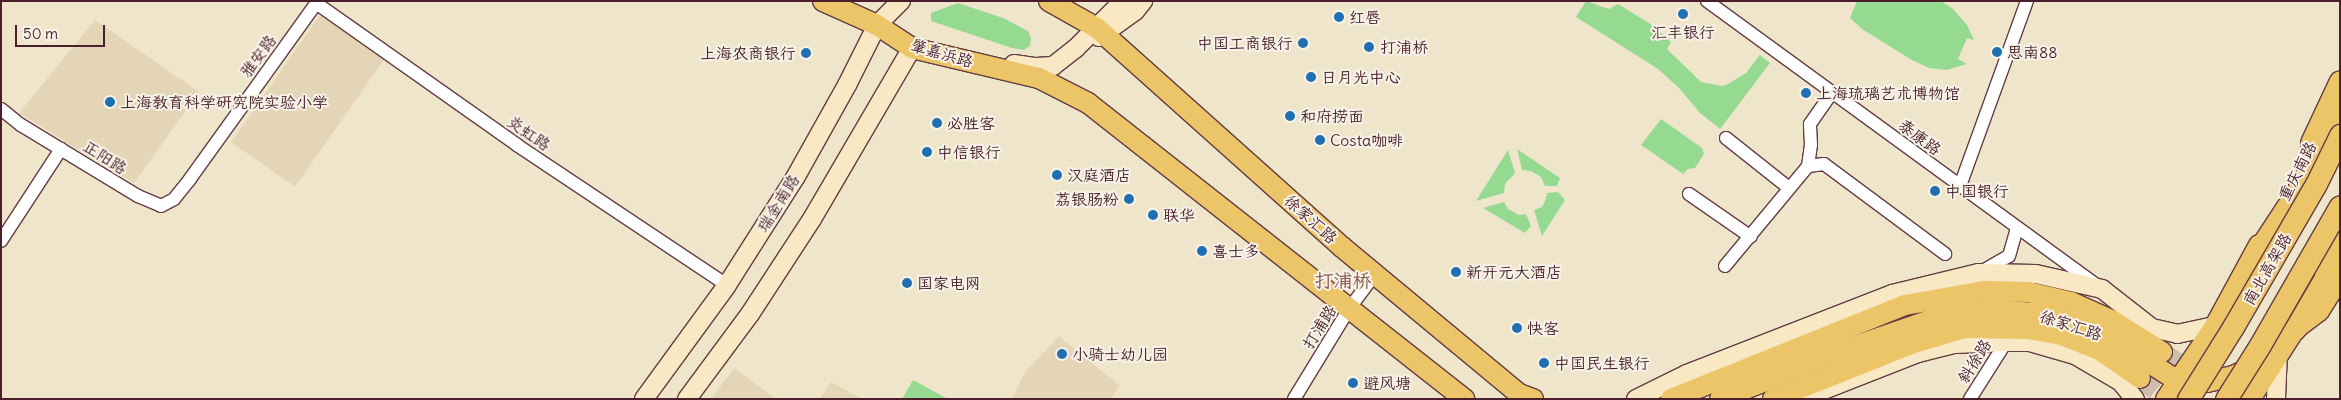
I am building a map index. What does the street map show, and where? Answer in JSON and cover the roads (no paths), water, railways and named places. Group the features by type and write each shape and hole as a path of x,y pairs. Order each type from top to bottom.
{"highway":[{"path":"2252,260 2303,182 2340,107"},
{"name":"南北高架路","path":"2183,390 2233,327 2316,184 2340,135"},
{"name":"南北高架路","path":"2226,399 2340,206"},
{"path":"2295,329 2340,252"}],"main road":[{"name":"肇嘉浜路","path":"823,1 877,25 912,48 1039,78 1088,103 1349,309"},
{"name":"瑞金南路","path":"644,399 727,285 795,178 847,85 877,25 901,1"},
{"path":"1049,1 1101,31"},
{"path":"1101,31 1123,1"},
{"path":"687,399 750,314 812,219 912,48 1036,67 1053,66 1101,31 1134,11 1143,1"},
{"name":"徐家汇路","path":"1101,31 1375,274 1519,394 1533,399"},
{"name":"重庆南路","path":"2166,399 2183,390 2215,326 2252,260 2340,81"},
{"name":"重庆南路","path":"2252,260 2277,235 2312,184 2340,123"},
{"path":"2295,329 2293,313 2340,234"},
{"path":"1636,399 1687,374 1892,294 1979,273 2036,274 2102,289 2152,328 2176,334 2215,326"},
{"path":"2250,399 2278,352 2295,329 2319,311 2340,278"},
{"name":"徐家汇路","path":"1671,399 1905,305 1984,291 2028,292 2070,302 2114,321 2162,352"},
{"path":"1349,309 1464,399"},
{"name":"徐家汇路","path":"1720,399 1844,350 1948,314 1997,310 2044,314 2105,334 2183,390"},
{"name":"徐家汇路","path":"1774,399 1910,344 1964,328 2028,329 2061,335 2098,349 2140,378"},
{"name":"徐家汇路","path":"1800,399 1918,353 1955,344 2006,342 2030,342 2076,355 2121,382 2136,399"},
{"path":"2183,390 2233,376 2261,363 2278,352"},
{"path":"2259,399 2278,352"},
{"path":"2276,399 2278,352"}],"street":[{"name":"泰康路","path":"1707,1 2102,289"},
{"path":"1960,186 2027,1"},
{"name":"雅安路","path":"190,179 317,2"},
{"name":"炎虹路","path":"317,2 517,145 727,285"},
{"path":"1725,266 1808,166 1811,146 1810,124 1832,93"},
{"name":"正阳路","path":"1,109 21,125 60,149 138,196 161,206 174,199 190,179"},
{"path":"1726,138 1789,188"},
{"path":"1,241 60,149"},
{"path":"1808,166 1824,164 1945,254"},
{"path":"1689,194 1751,237"},
{"path":"1979,273 2010,256 2017,228"},
{"name":"打浦路","path":"1294,399 1349,309 1375,274"},
{"name":"斜徐路","path":"1970,399 2006,342"}],"tunnel":[{"path":"2162,352 2200,379"},
{"path":"2140,378 2167,399"}],"place":[{"name":"汇丰银行","path":"1683,14"},
{"name":"红唇","path":"1339,17"},
{"name":"中国工商银行","path":"1303,43"},
{"name":"打浦桥","path":"1369,47"},
{"name":"思南88","path":"1997,52"},
{"name":"上海农商银行","path":"806,53"},
{"name":"日月光中心","path":"1311,77"},
{"name":"上海琉璃艺术博物馆","path":"1806,93"},
{"name":"上海教育科学研究院实验小学","path":"110,102"},
{"name":"和府捞面","path":"1290,116"},
{"name":"必胜客","path":"937,123"},
{"name":"Costa咖啡","path":"1320,140"},
{"name":"中信银行","path":"927,152"},
{"name":"汉庭酒店","path":"1057,175"},
{"name":"中国银行","path":"1935,191"},
{"name":"荔银肠粉","path":"1129,199"},
{"name":"联华","path":"1153,215"},
{"name":"喜士多","path":"1202,251"},
{"name":"新开元大酒店","path":"1456,272"},
{"name":"国家电网","path":"907,283"},
{"name":"快客","path":"1517,328"},
{"name":"小骑士幼儿园","path":"1062,354"},
{"name":"中国民生银行","path":"1544,363"},
{"name":"避风塘","path":"1353,383"}],"district":[{"name":"打浦桥","path":"1343,281"}]}
